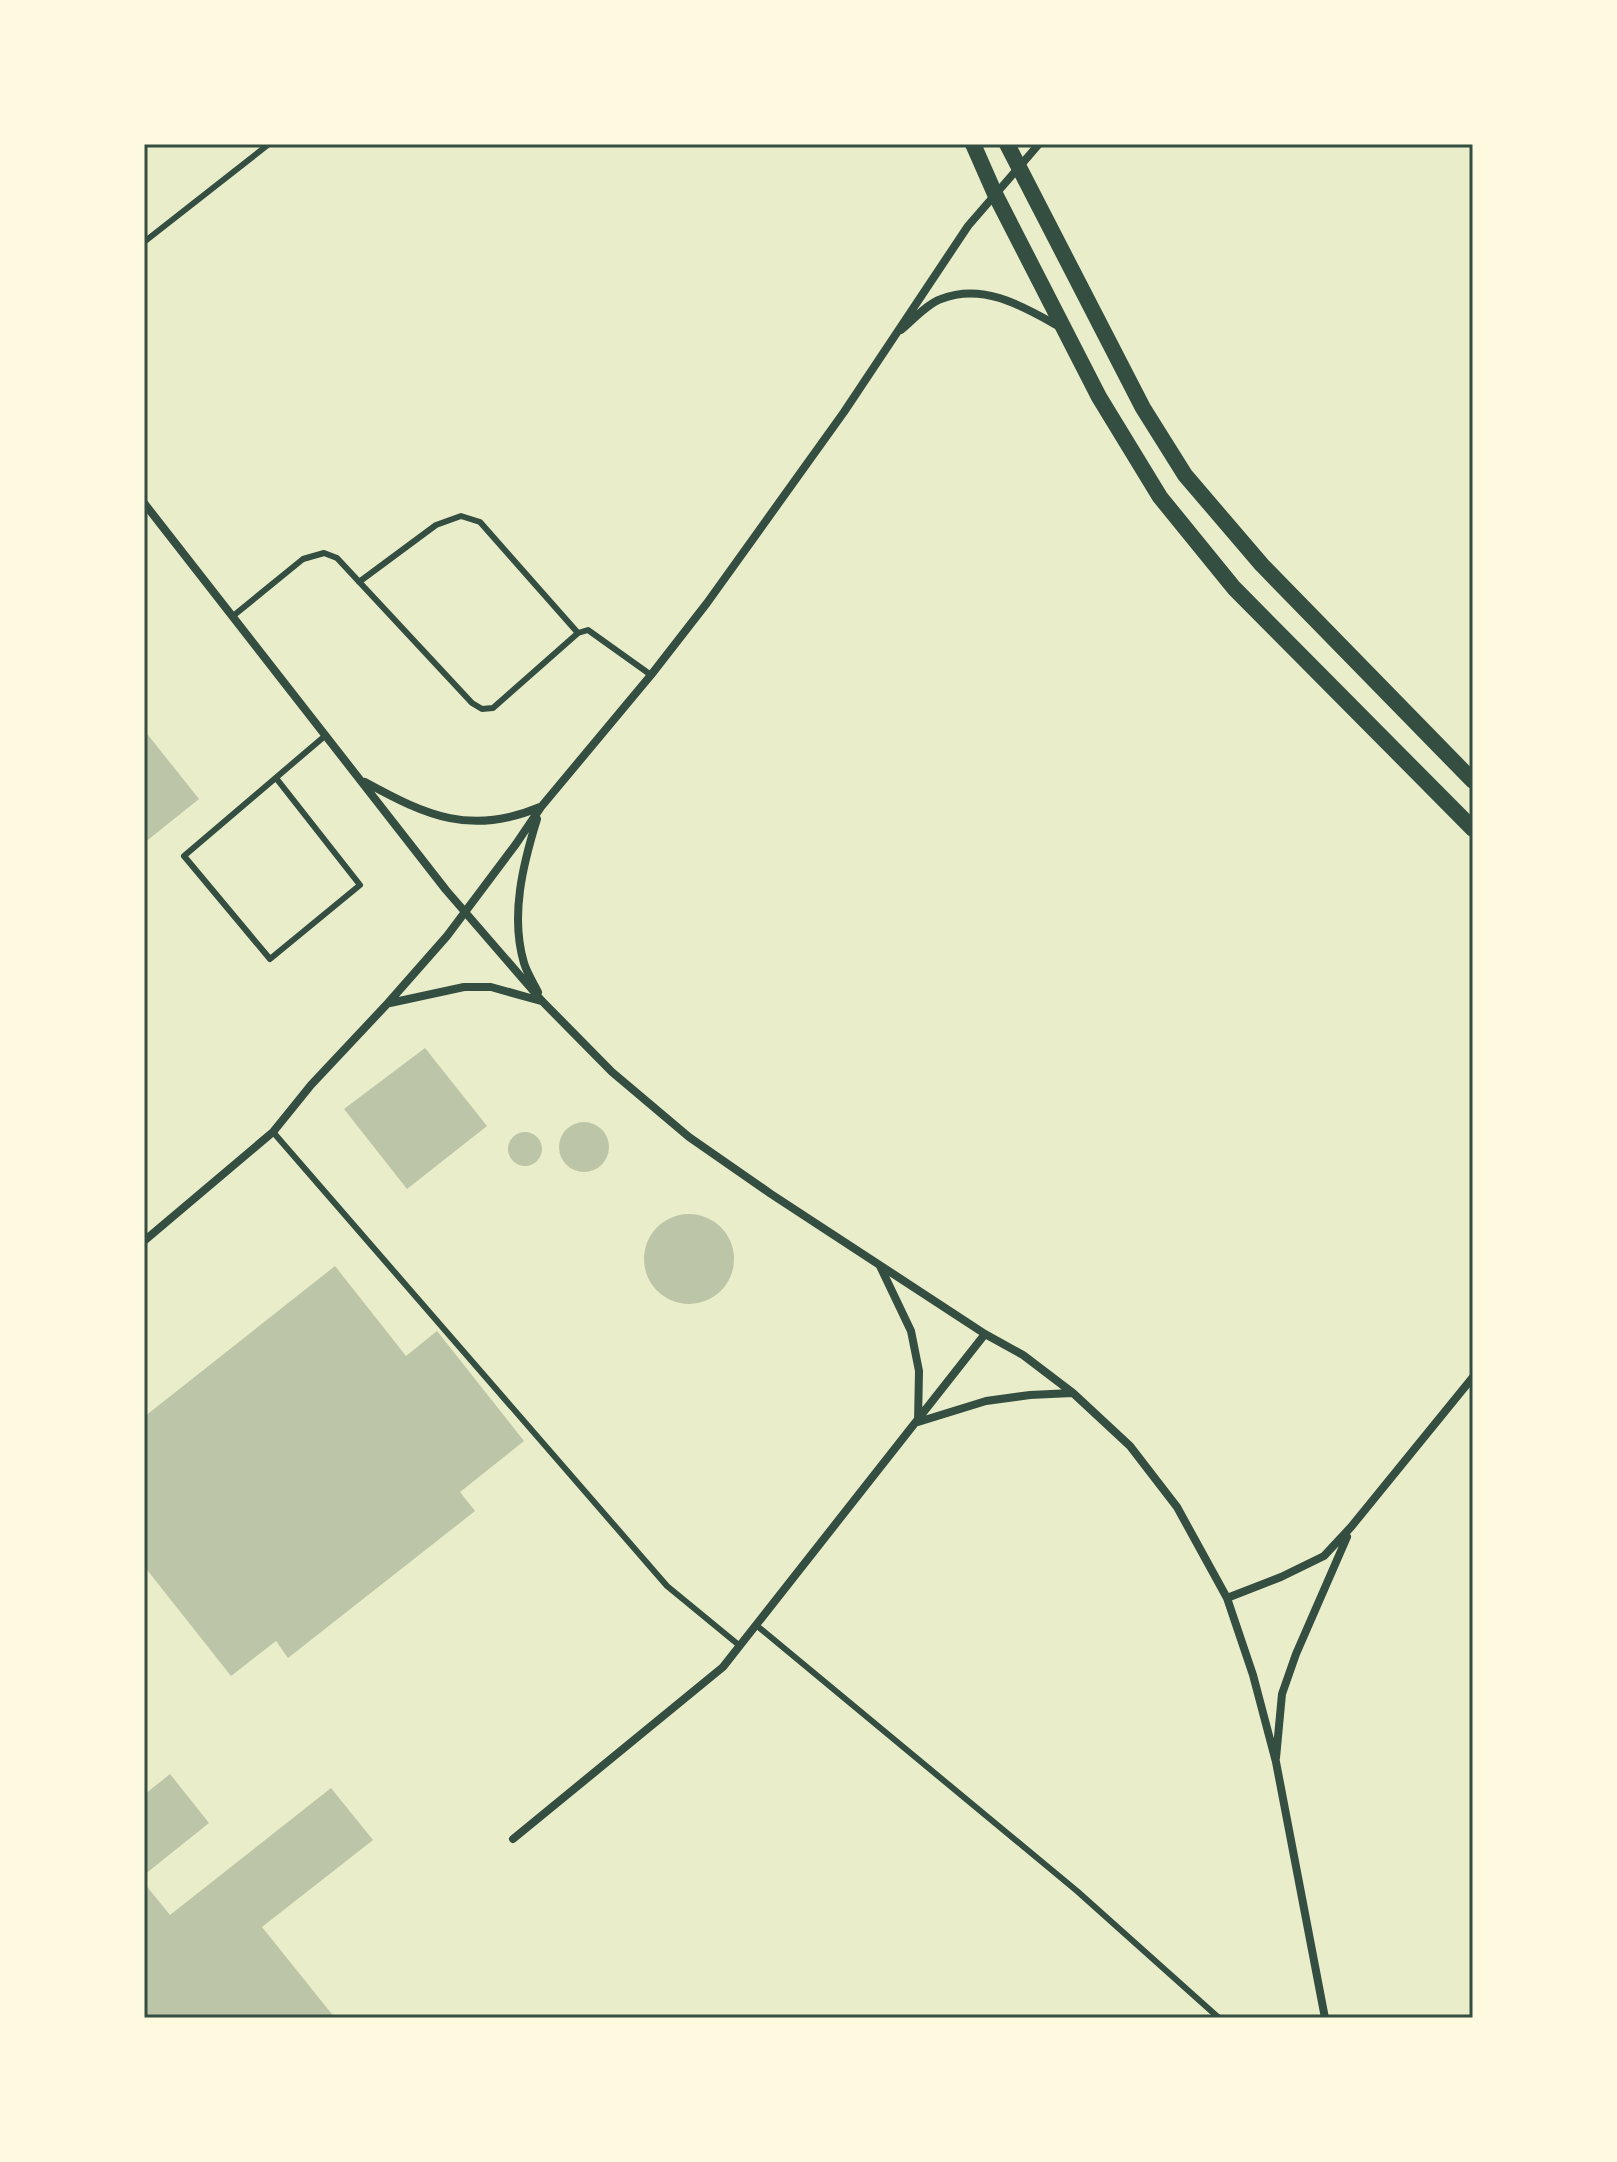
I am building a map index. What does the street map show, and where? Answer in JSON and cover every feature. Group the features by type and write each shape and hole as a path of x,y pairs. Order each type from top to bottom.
{"main road":[{"path":"973,144 995,194 1117,430 1160,497 1191,538 1252,607 1473,829"},
{"path":"1007,144 1137,396 1185,475 1262,565 1473,781"}],"street":[{"path":"144,1241 273,1132 311,1085 388,1003 465,913 541,807 651,675 791,488 968,226 1039,144"},
{"path":"894,336 939,299 962,294 985,294 1014,301 1063,328"},
{"path":"144,503 465,913 542,1001 612,1072 689,1137 880,1266 1023,1355 1073,1393 1130,1446 1177,1507 1227,1598 1253,1675 1276,1762 1325,2018"},
{"path":"361,780 407,805 446,819 492,822 515,818 541,807"},
{"path":"541,807 523,863 518,933 524,964 542,1001"},
{"path":"388,1003 464,987 491,987 542,1001"},
{"path":"880,1266 911,1331 919,1371 918,1422"},
{"path":"513,1839 723,1667 985,1334"},
{"path":"1227,1598 1324,1556 1473,1377"},
{"path":"918,1422 986,1401 1073,1393"},
{"path":"1276,1762 1282,1694 1306,1628 1351,1527"}],"lane":[{"path":"144,242 269,144"},
{"path":"359,582 436,525 461,516 480,522 578,633"},
{"path":"233,616 303,559 324,553 337,558 472,703 482,709 493,708 578,633 588,630 651,675"},
{"path":"276,778 360,885 270,959 184,856 326,735"},
{"path":"273,1132 667,1586 740,1646"},
{"path":"756,1625 1077,1891 1214,2016"}],"building":[{"path":"144,730 199,799 144,843"},
{"path":"425,1048 487,1126 407,1189 344,1109"},
{"path":"584,1122 602,1129 609,1147 602,1165 584,1172 566,1165 559,1147 566,1129"},
{"path":"525,1132 537,1137 542,1149 537,1161 525,1166 513,1161 508,1149 513,1137"},
{"path":"680,1214 698,1214 714,1221 727,1234 734,1250 734,1268 727,1284 714,1297 698,1304 680,1304 664,1297 651,1284 644,1268 644,1250 651,1234 664,1221"},
{"path":"335,1266 406,1356 437,1331 524,1441 460,1492 475,1511 288,1658 276,1641 231,1676 144,1566 144,1417"},
{"path":"170,1774 209,1823 144,1875 144,1795"},
{"path":"331,1788 373,1840 262,1927 335,2018 144,2018 144,1883 170,1915"}]}
